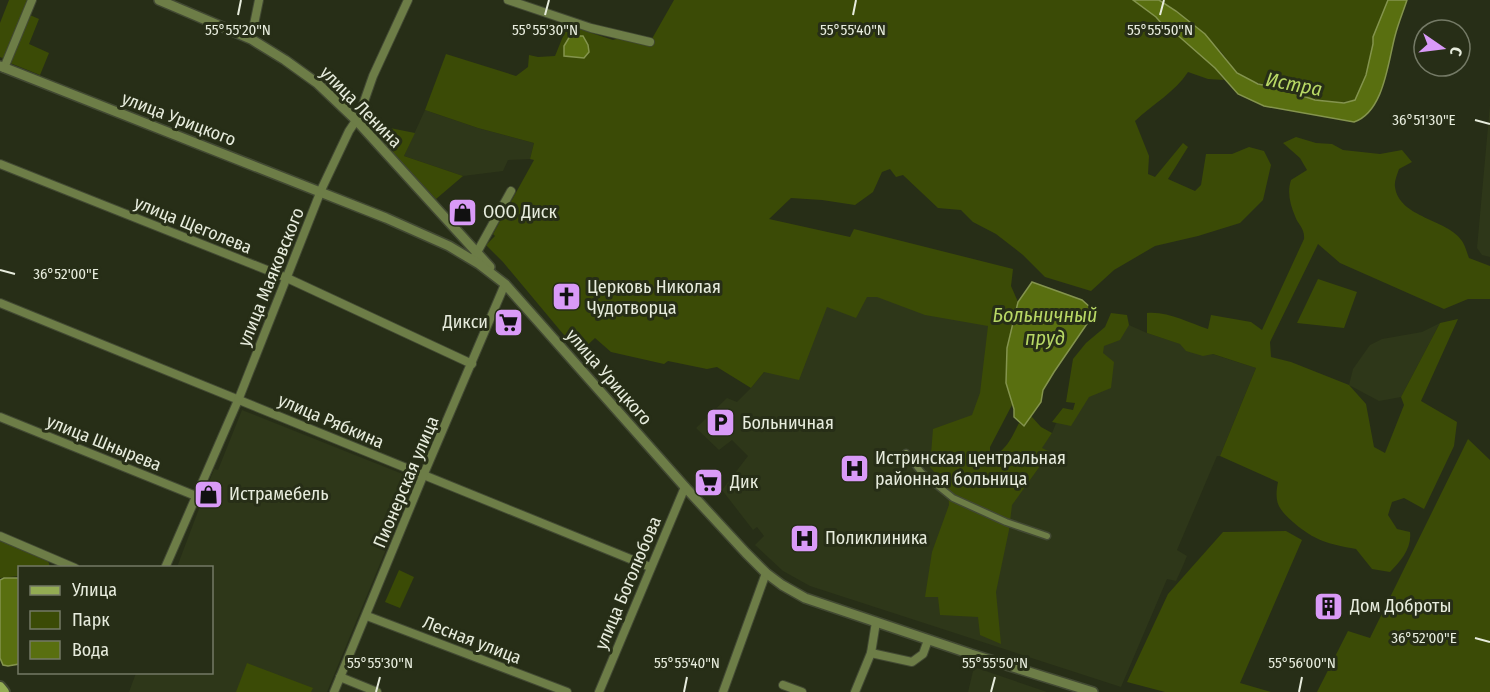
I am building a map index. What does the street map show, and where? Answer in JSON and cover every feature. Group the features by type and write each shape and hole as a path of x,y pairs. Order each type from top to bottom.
{"main road":[{"path":"0,687 4,692"}],"street":[{"path":"2,67 32,0"},
{"name":"улица Ленина","path":"159,0 251,39 317,83 356,120 462,238 475,256 505,284"},
{"path":"251,39 260,0"},
{"name":"улица Маяковского","path":"165,566 239,398 321,192 356,120 408,0"},
{"path":"508,0 522,2 591,28 650,42"},
{"name":"улица Урицкого","path":"2,67 321,192 475,256"},
{"name":"улица Щеголева","path":"0,164 286,278 472,364"},
{"path":"475,256 511,190"},
{"path":"449,246 457,249 465,247 462,238"},
{"name":"улица Урицкого","path":"505,284 685,487 766,573 805,598 1093,692"},
{"name":"Пионерская улица","path":"334,692 505,284"},
{"name":"улица Рябкина","path":"0,303 239,398 423,476 650,567"},
{"name":"улица Шнырева","path":"0,417 196,496"},
{"path":"906,453 922,473 953,498 1006,522 1047,536"},
{"name":"улица Боголюбова","path":"599,692 685,487"},
{"path":"0,536 73,566"},
{"path":"723,692 766,573"},
{"name":"Лесная улица","path":"367,616 567,692"},
{"path":"855,692 871,653 876,622"},
{"path":"871,653 912,662 923,654 928,640"},
{"path":"340,677 377,692"},
{"path":"783,685 802,692"}],"shaded area":[{"path":"1490,105 1490,257 1482,255 1477,248"},
{"path":"425,110 478,128 534,143 530,159 508,160 503,171 463,176 404,156"},
{"name":"Истринская центральная районная больница","path":"850,237 1008,281 977,436 1000,506 1052,433 1061,411 1075,415 1102,342 1120,324 1129,325 1147,333 1256,368 1220,456 1217,456 1177,550 1187,556 1182,568 1176,581 1167,579 1121,687 810,586 783,571 755,545 764,536 757,527 753,530 722,490 748,456 732,440 719,450 696,428 727,398 737,402 764,372"},
{"path":"1440,323 1401,397 1379,401 1349,385 1353,369 1370,345 1382,339 1422,332"},
{"path":"242,410 415,479 327,692 129,692 136,674 213,674 213,566 177,566 214,469 218,470"},
{"path":"974,667 1047,692 968,692"}],"green space":[{"path":"9,0 28,0 5,59 0,57 0,23"},
{"path":"674,0 1133,0 1184,40 1215,68 1224,80 1208,79 1188,72 1170,92 1135,121 1149,156 1148,174 1155,177 1183,143 1188,147 1168,179 1195,191 1201,185 1206,154 1232,154 1249,147 1264,151 1271,165 1263,200 1240,223 1155,246 1114,270 1091,291 1045,277 1023,255 996,234 973,222 961,210 938,208 903,175 896,177 890,169 882,172 873,192 855,205 791,198 769,219 850,237 854,229 1013,269 1011,286 1018,302 1007,348 1006,383 1013,403 990,447 990,457 1004,448 1019,423 1024,426 1031,416 1041,427 1052,433 1042,448 1050,452 1012,505 996,592 1001,644 980,635 978,617 940,615 938,597 925,597 932,552 949,505 948,488 930,467 933,429 972,415 980,393 988,326 925,315 877,297 867,297 856,318 827,307 799,380 764,372 751,388 717,367 707,369 668,361 664,364 611,352 595,338 579,353 486,245 495,236 493,234 534,160 530,159 534,143 478,128 425,110 446,54 516,76 528,67 529,55 555,56 566,29 570,26 613,40 619,38 649,44"},
{"path":"1159,0 1388,0 1373,37 1366,75 1355,100 1336,102 1307,97 1245,78 1185,17"},
{"path":"30,15 39,19 29,44 49,53 40,75 10,63"},
{"path":"365,123 415,133 404,156 463,176 436,199"},
{"path":"1296,137 1316,143 1332,144 1343,150 1380,154 1402,150 1412,162 1399,169 1395,185 1398,197 1414,212 1455,234 1463,243 1469,258 1490,266 1490,299 1468,299 1444,309 1340,263 1318,244 1270,342 1271,357 1291,362 1349,385 1366,404 1374,447 1385,453 1404,405 1401,397 1440,323 1458,319 1421,401 1457,422 1454,446 1424,509 1404,498 1392,502 1388,515 1397,529 1410,532 1410,538 1405,554 1390,572 1372,569 1356,549 1330,543 1308,534 1278,505 1278,482 1220,456 1256,368 1213,354 1203,356 1186,351 1180,344 1147,333 1147,313 1171,316 1208,329 1211,315 1251,322 1262,330 1304,239 1292,207 1289,189 1291,180 1307,170 1300,158 1283,143"},
{"path":"1318,279 1357,292 1344,328 1297,323"},
{"path":"1111,313 1127,315 1129,325 1120,340 1104,346 1103,353 1114,362 1111,388 1089,397 1071,426 1052,422 1063,408 1073,410 1075,403 1066,402 1073,359 1086,343 1105,327"},
{"path":"1468,439 1490,460 1490,692 1317,692 1348,631 1370,638"},
{"path":"1286,531 1302,540 1240,683 1271,692 1165,692 1127,682 1168,594 1223,532"},
{"path":"0,537 47,557 50,566 18,566 18,576 0,578"},
{"path":"399,570 414,577 400,608 385,602"},
{"path":"247,663 313,688 311,692 236,692"}],"water":[{"path":"1133,0 1159,0 1176,11 1205,34 1237,73 1258,84 1315,100 1344,103 1355,100 1366,75 1373,37 1388,0 1407,0 1378,97 1372,108 1354,122 1264,106 1238,94 1215,68"},
{"path":"570,36 583,36 589,52 584,58 564,56 564,46"},
{"name":"Больничный пруд","path":"1032,282 1082,300 1091,308 1091,318 1054,372 1043,390 1041,402 1024,426 1014,417 1014,409 1006,383 1007,348 1018,302"},
{"path":"18,578 18,664 8,666 3,665 0,658 0,580"}],"place":[{"name":"ООО Диск","path":"462,212"},
{"name":"Церковь Николая Чудотворца","path":"566,297"},
{"name":"Дикси","path":"509,322"},
{"name":"Больничная","path":"721,423"},
{"name":"Истринская центральная районная больница","path":"854,468"},
{"name":"Дик","path":"709,482"},
{"name":"Истрамебель","path":"208,494"},
{"name":"Поликлиника","path":"804,538"},
{"name":"Дом Доброты","path":"1329,606"}],"water label":[{"name":"Истра","path":"1294,84"}]}
